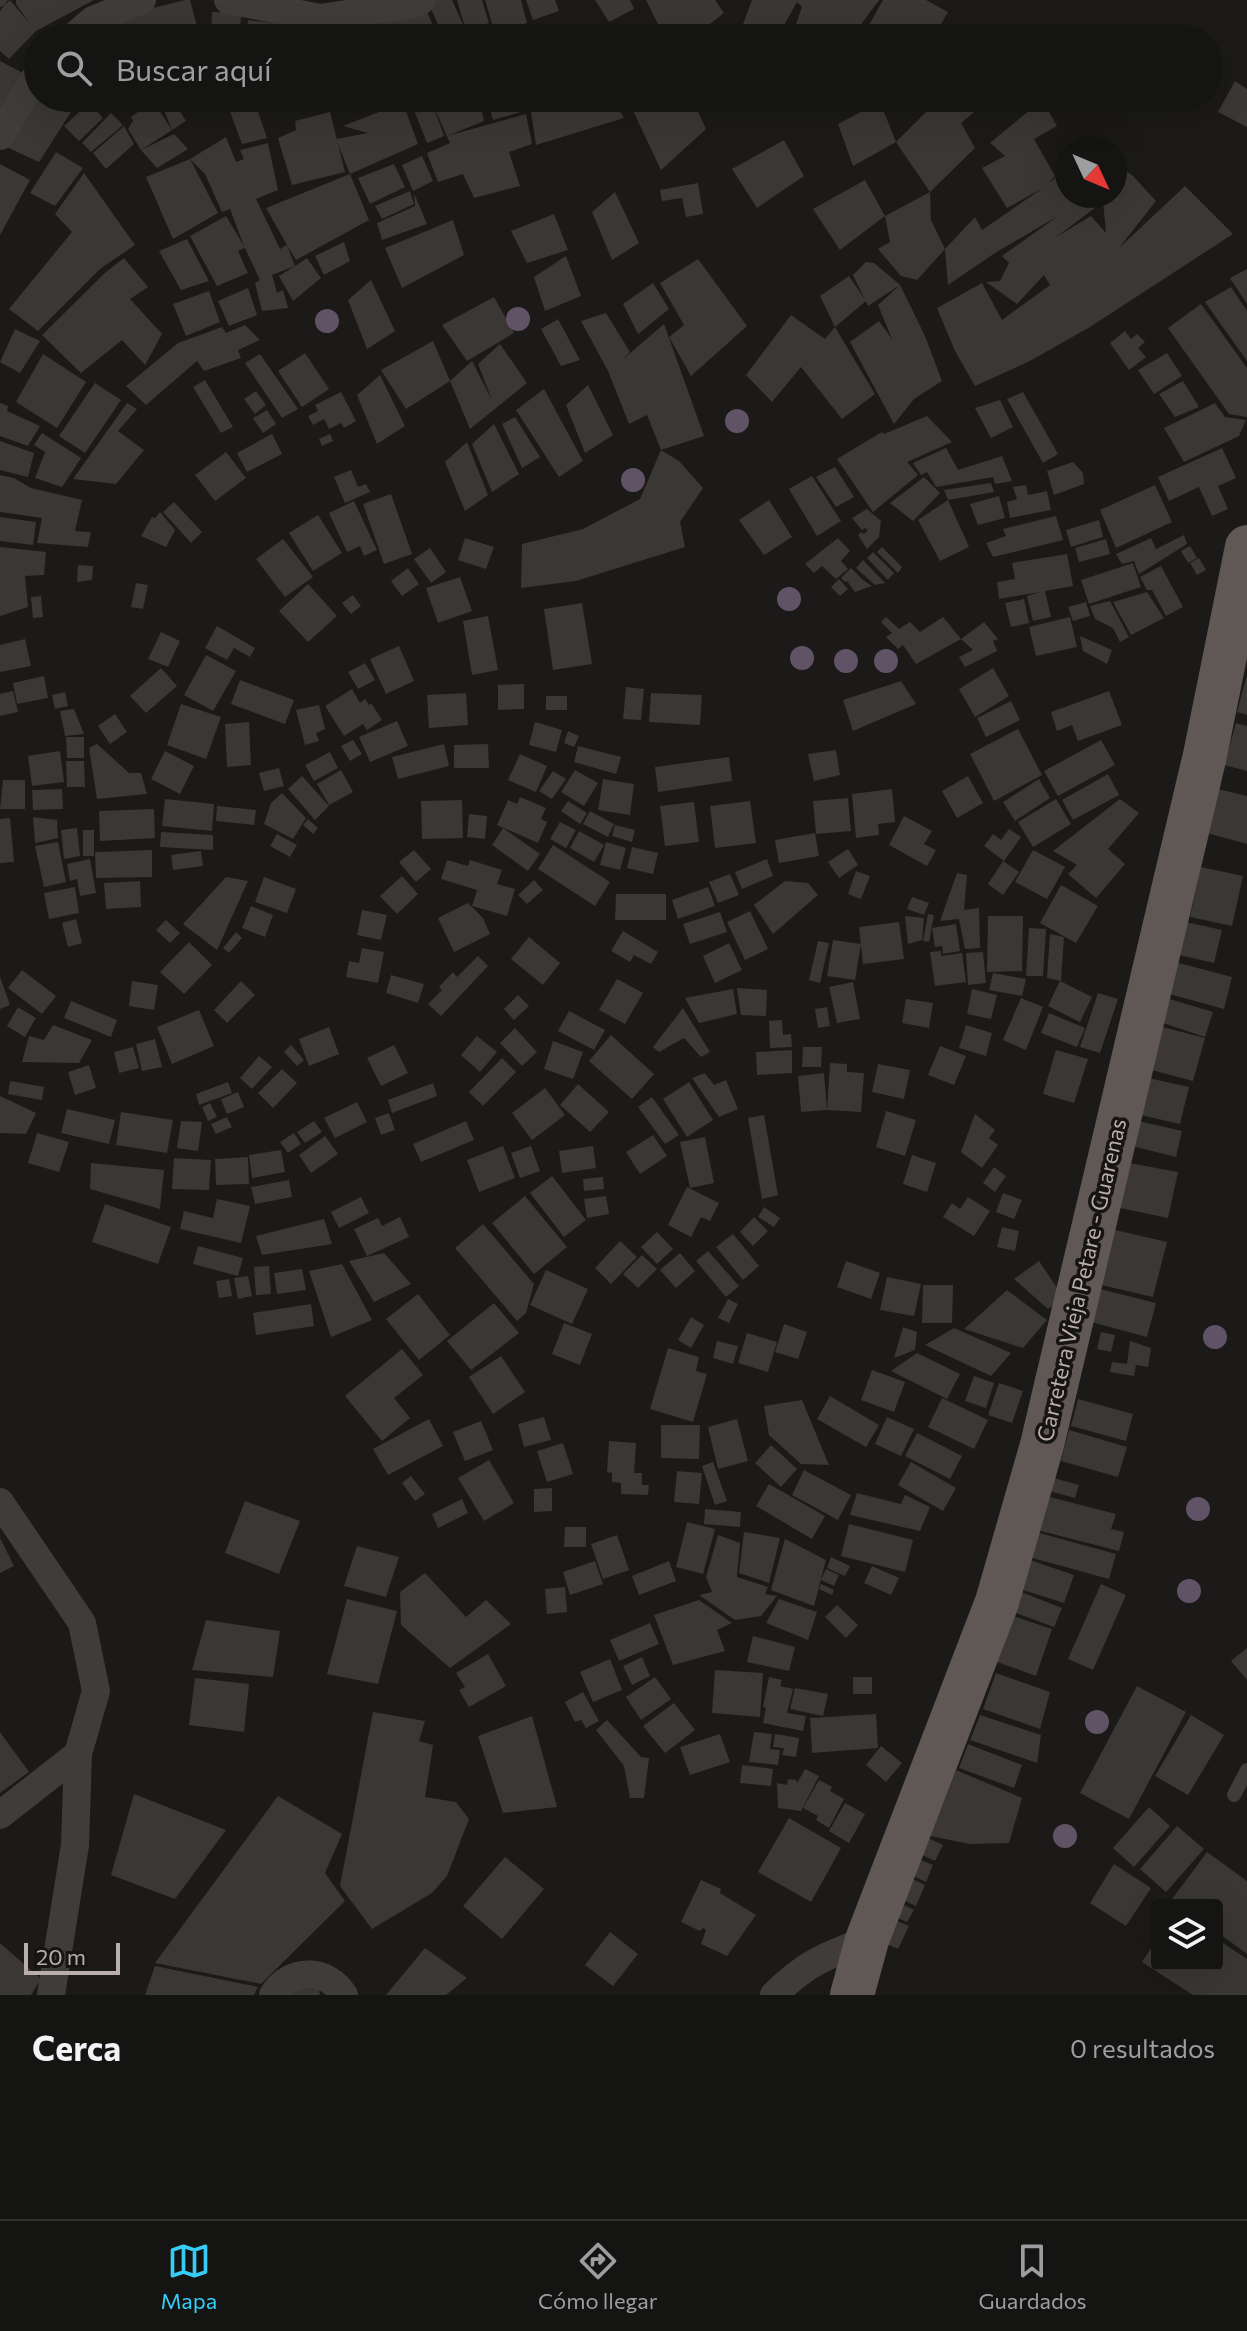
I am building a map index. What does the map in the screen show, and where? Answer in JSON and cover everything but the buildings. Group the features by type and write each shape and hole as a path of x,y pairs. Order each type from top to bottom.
{"main road":[{"name":"Carretera Vieja Petare - Guarenas","path":"852,1995 867,1940 997,1602 1042,1445 1192,812 1247,547"}],"street":[{"path":"88,24 142,0"},
{"path":"228,0 320,18 410,5 422,0"},
{"path":"0,136 24,96"},
{"path":"0,1502 82,1623 96,1691 78,1754 75,1845 51,1995"},
{"path":"0,1815 78,1754"},
{"path":"774,1995 797,1972 826,1955 867,1940"},
{"path":"273,1995 282,1982 301,1974 323,1977 342,1990 344,1995"}],"lane":[{"path":"1234,1795 1247,1770"}]}
